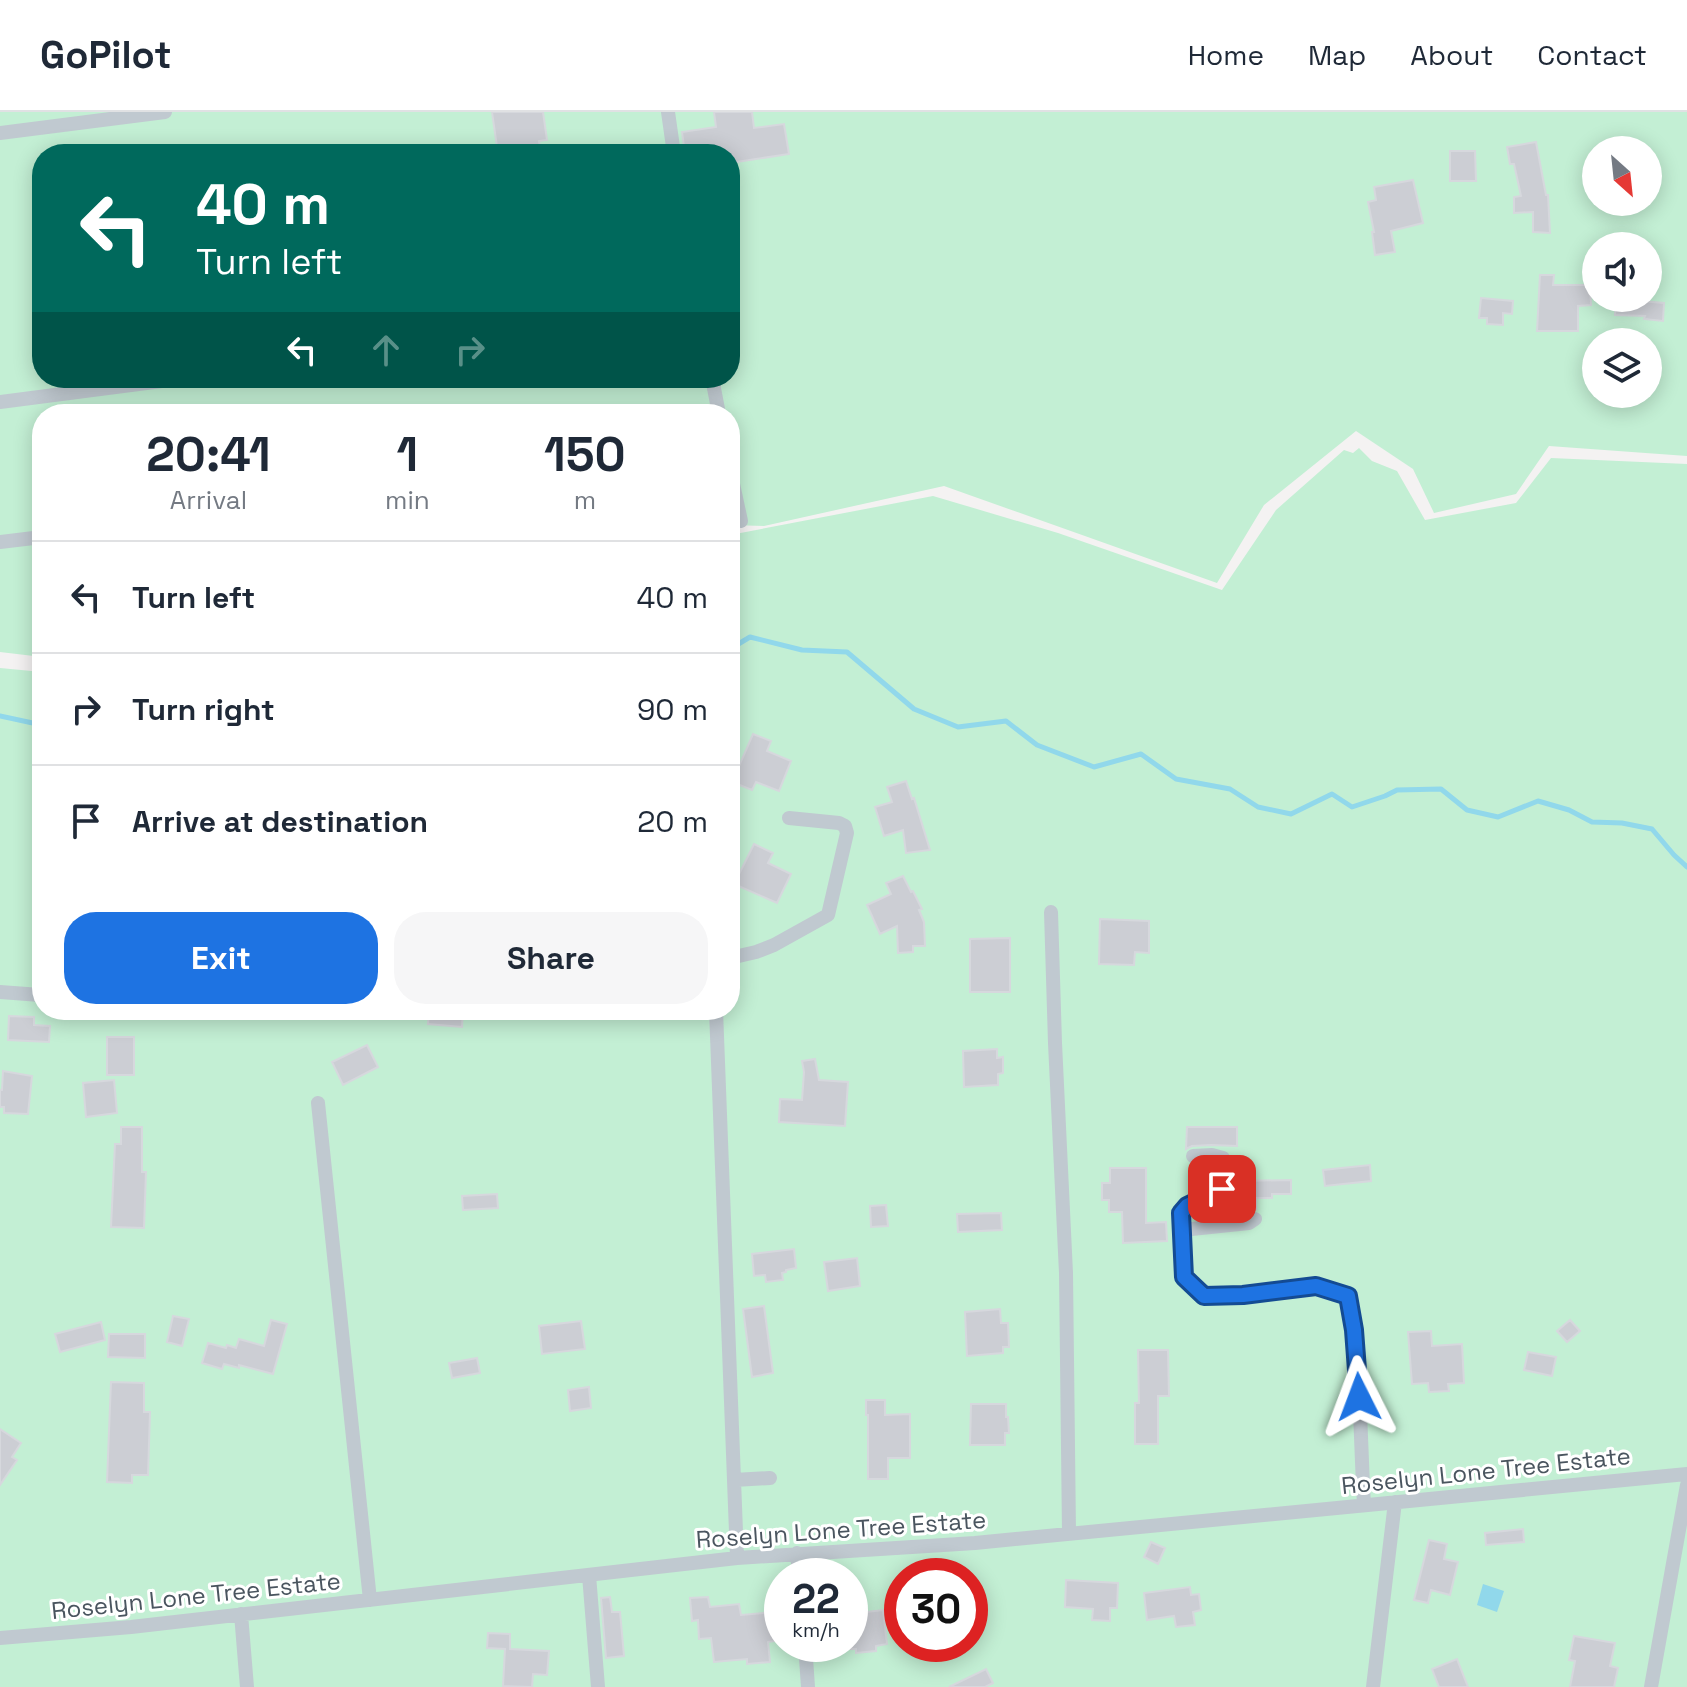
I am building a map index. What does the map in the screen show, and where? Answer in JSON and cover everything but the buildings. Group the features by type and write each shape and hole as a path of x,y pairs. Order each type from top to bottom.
{"street":[{"path":"0,133 165,112"},
{"path":"668,112 673,144"},
{"path":"0,402 108,388"},
{"path":"740,516 741,521"},
{"path":"0,542 32,538"},
{"path":"740,956 774,945 828,915 847,833 845,826 789,818"},
{"path":"1051,912 1066,1273 1069,1533"},
{"path":"0,992 32,994"},
{"path":"716,1020 737,1558"},
{"path":"318,1103 370,1600"},
{"path":"1193,1156 1223,1158 1231,1176 1222,1189 1181,1213 1184,1277 1204,1296 1243,1295 1316,1286 1348,1296 1358,1371 1364,1505"},
{"path":"1182,1230 1249,1223 1255,1219"},
{"name":"Roselyn Lone Tree Estate","path":"0,1638 131,1627 737,1558 975,1543 1687,1474"},
{"path":"734,1480 770,1478"},
{"path":"1651,1687 1687,1485"},
{"path":"1373,1687 1395,1502"},
{"path":"797,1553 797,1558"},
{"path":"589,1575 598,1687"},
{"path":"241,1614 247,1687"},
{"path":"806,1662 808,1687"}],"green space":[{"path":"0,112 1687,112 1687,456 1549,446 1516,494 1434,513 1413,469 1356,431 1264,505 1217,583 944,486 764,526 740,525 740,404 32,404 32,656 0,652"},
{"path":"1359,448 1372,461 1397,471 1425,520 1516,503 1551,458 1687,464 1687,1687 0,1687 0,668 32,671 32,1020 740,1020 740,533 933,496 1058,533 1222,590 1276,510 1344,450 1353,453"}],"water":[{"path":"1483,1584 1504,1591 1497,1612 1477,1605"}],"waterway":[{"path":"740,643 750,637 802,650 847,652 914,709 958,727 1006,721 1037,745 1094,767 1141,754 1176,779 1230,789 1258,807 1291,814 1332,794 1352,807 1397,790 1441,789 1467,810 1498,817 1538,801 1569,810 1592,822 1622,823 1652,829 1687,867"},
{"path":"0,716 32,723"}],"route":[{"path":"1222,1189 1187,1206 1181,1213 1184,1277 1204,1296 1243,1295 1316,1286 1348,1296 1359,1397"}]}
